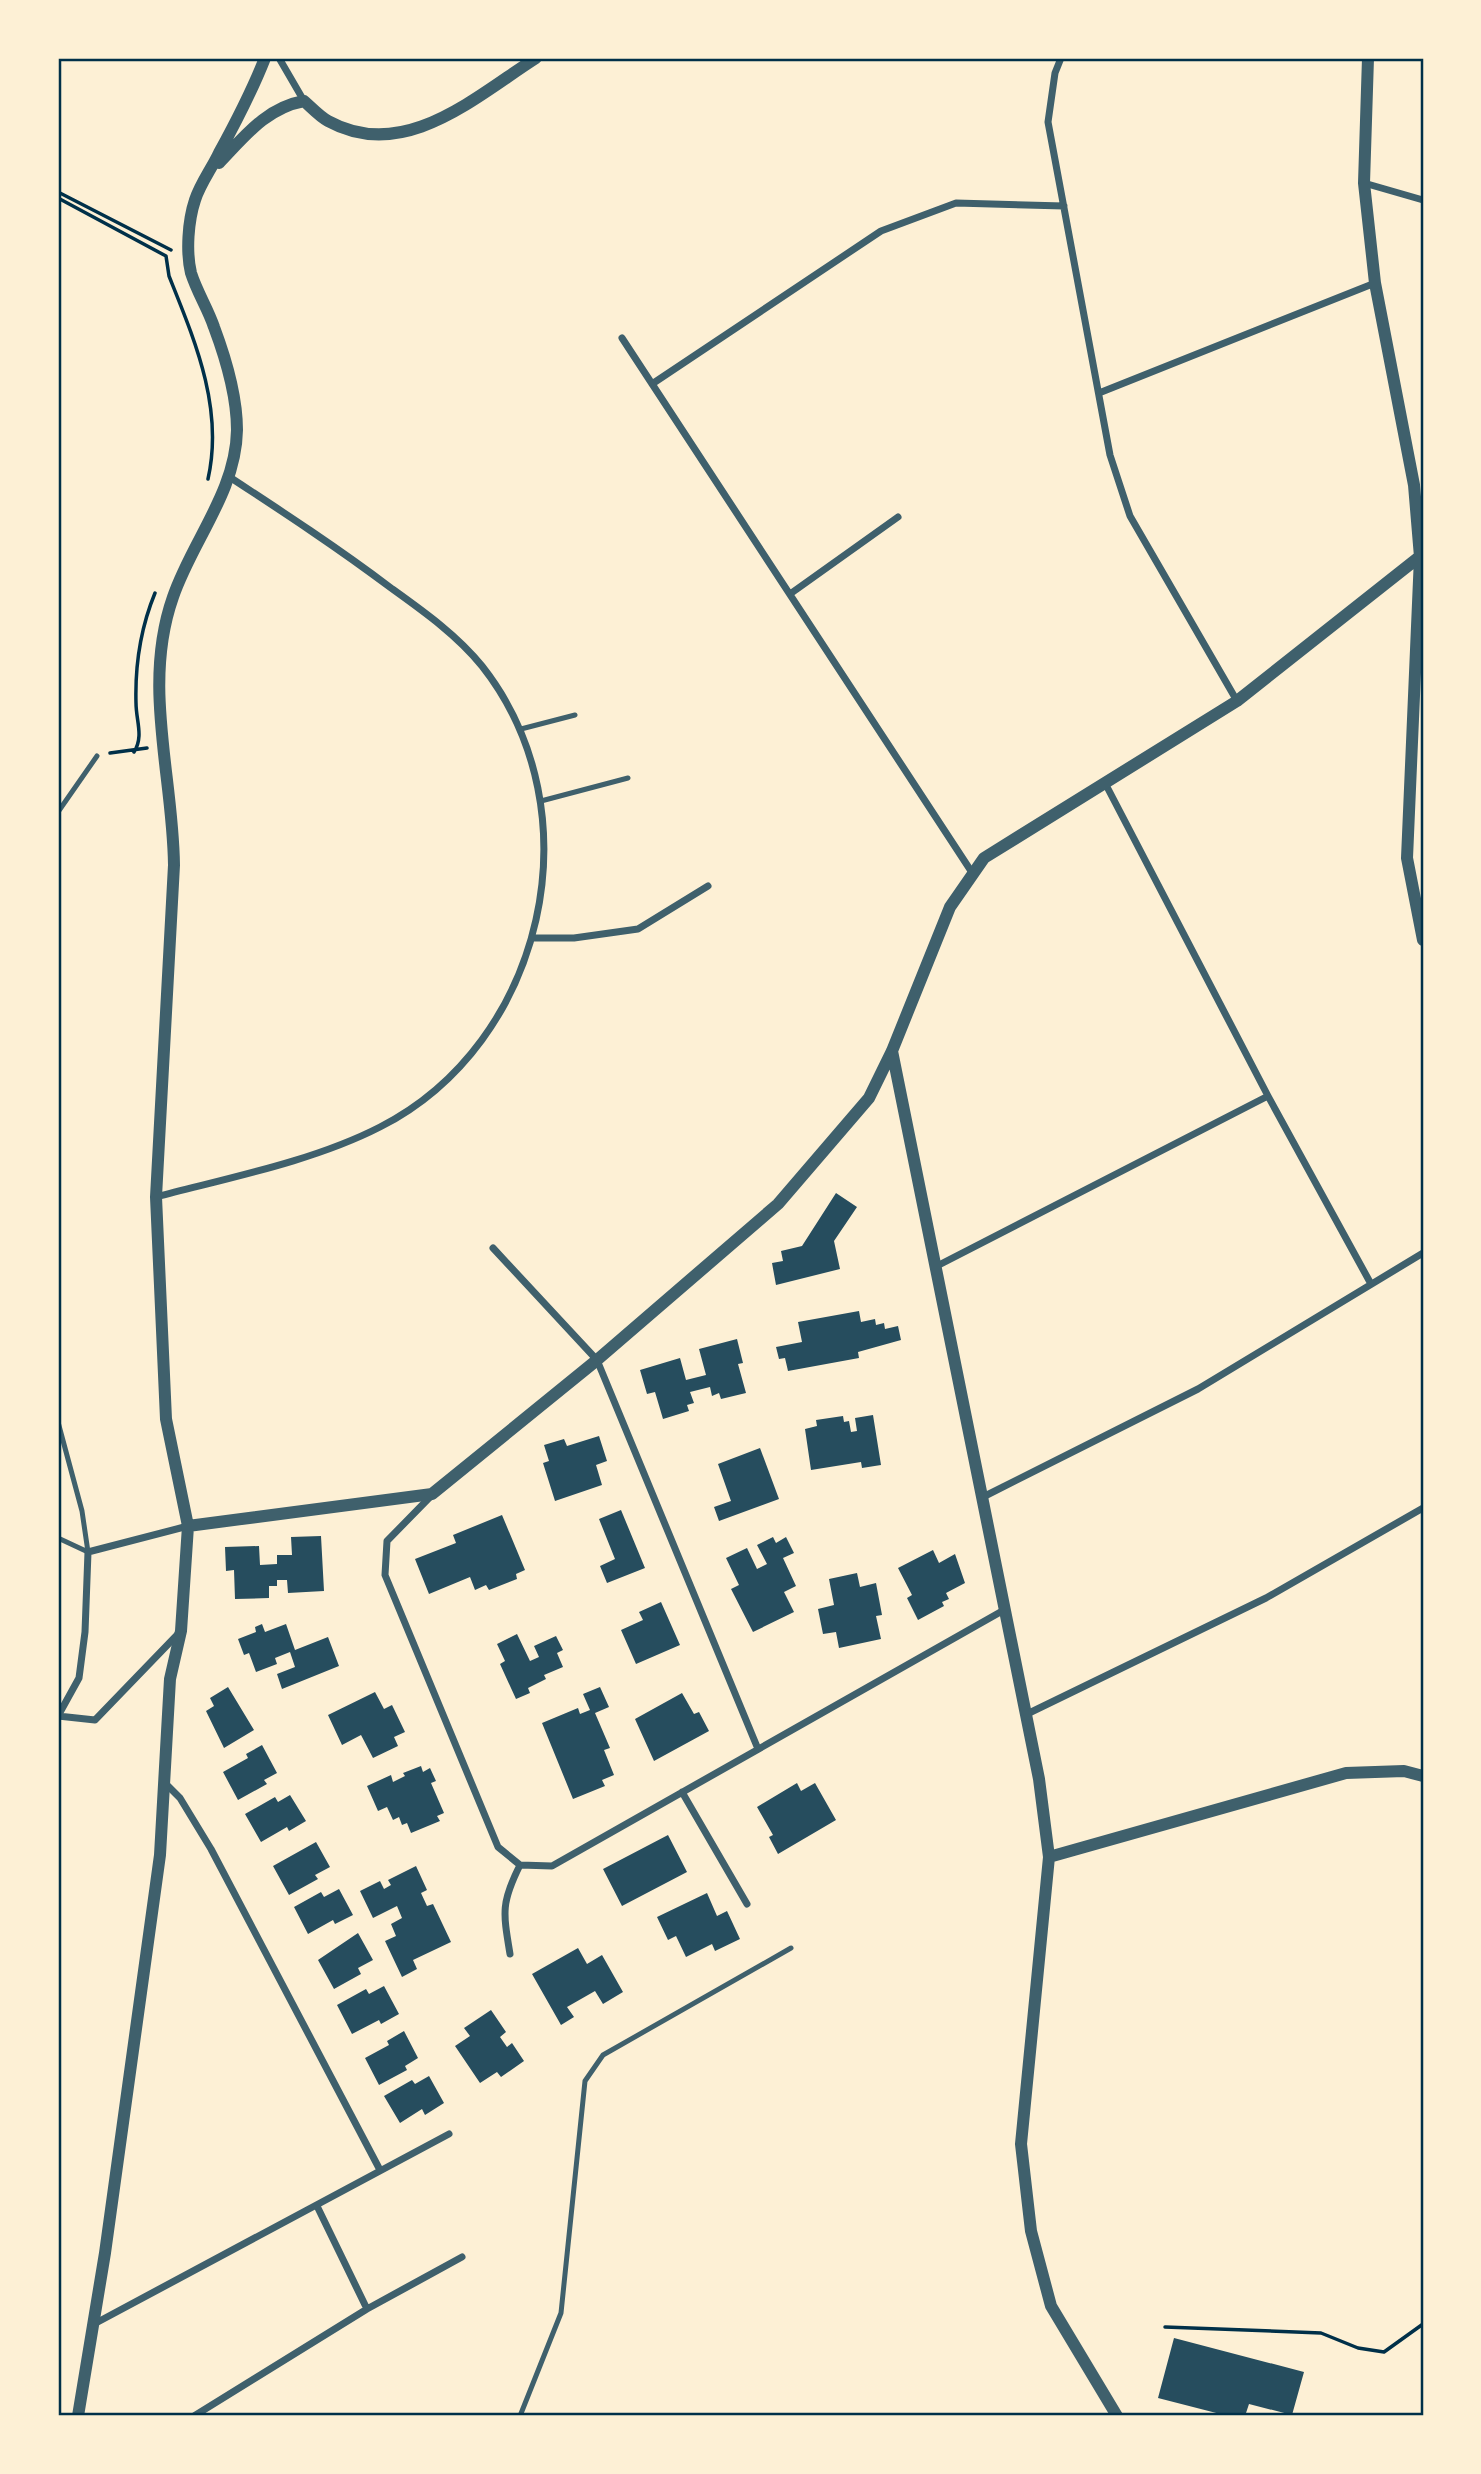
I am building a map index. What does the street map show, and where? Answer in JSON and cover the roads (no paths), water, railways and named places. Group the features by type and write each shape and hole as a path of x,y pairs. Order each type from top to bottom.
{"street":[{"path":"78,2416 94,2324 160,1855 170,1679 181,1631 188,1526 166,1419 156,1197 174,865 174,830 158,709 160,657 173,597 214,516 228,476 237,431 232,383 214,327 191,273 188,244 195,200 250,95 265,58"},
{"path":"279,58 304,100 327,121 359,133 385,136 410,132 447,115 536,58"},
{"path":"1061,58 1055,73 1048,122 1110,455 1130,516 1237,701"},
{"path":"1368,58 1364,183 1374,283 1415,485 1422,555 1407,858 1423,940"},
{"path":"207,176 255,125 282,105 304,100"},
{"path":"1364,183 1423,200"},
{"path":"652,384 881,231 956,203 1064,206"},
{"path":"1099,393 1374,283"},
{"path":"622,338 973,874"},
{"path":"156,1197 294,1160 381,1127 446,1083 502,1013 533,938 544,877 541,801 521,729 482,666 440,624 340,550 228,476"},
{"path":"790,594 898,517"},
{"path":"1003,1610 552,1866 520,1865 498,1847 385,1575 387,1541 432,1494 597,1360 778,1204 869,1098 892,1051 950,907 984,858 1237,701 1422,555"},
{"path":"1105,783 1268,1096 1371,1284"},
{"path":"533,938 574,938 638,929 708,886"},
{"path":"892,1051 1039,1779 1049,1857 1021,2144 1031,2231 1051,2306 1116,2416"},
{"path":"935,1268 1268,1096"},
{"path":"493,1248 597,1360 758,1749"},
{"path":"981,1498 1198,1389 1423,1253"},
{"path":"181,1631 94,1720 58,1716 79,1678 85,1632 88,1552 188,1526 432,1494"},
{"path":"1024,1715 1266,1598 1423,1508"},
{"path":"1049,1857 1346,1773 1404,1771 1423,1776"},
{"path":"163,1781 180,1798 211,1849 380,2170"},
{"path":"682,1792 747,1904"},
{"path":"510,1954 505,1895 520,1865"},
{"path":"94,2324 449,2134"},
{"path":"317,2206 367,2309"},
{"path":"194,2416 367,2309 461,2258"}],"lane":[{"path":"521,729 575,715"},
{"path":"58,812 97,756"},
{"path":"541,801 628,778"},
{"path":"58,1422 82,1511 88,1552"},
{"path":"58,1538 88,1552"},
{"path":"520,2416 561,2313 585,2081 603,2055 791,1948"}]}
